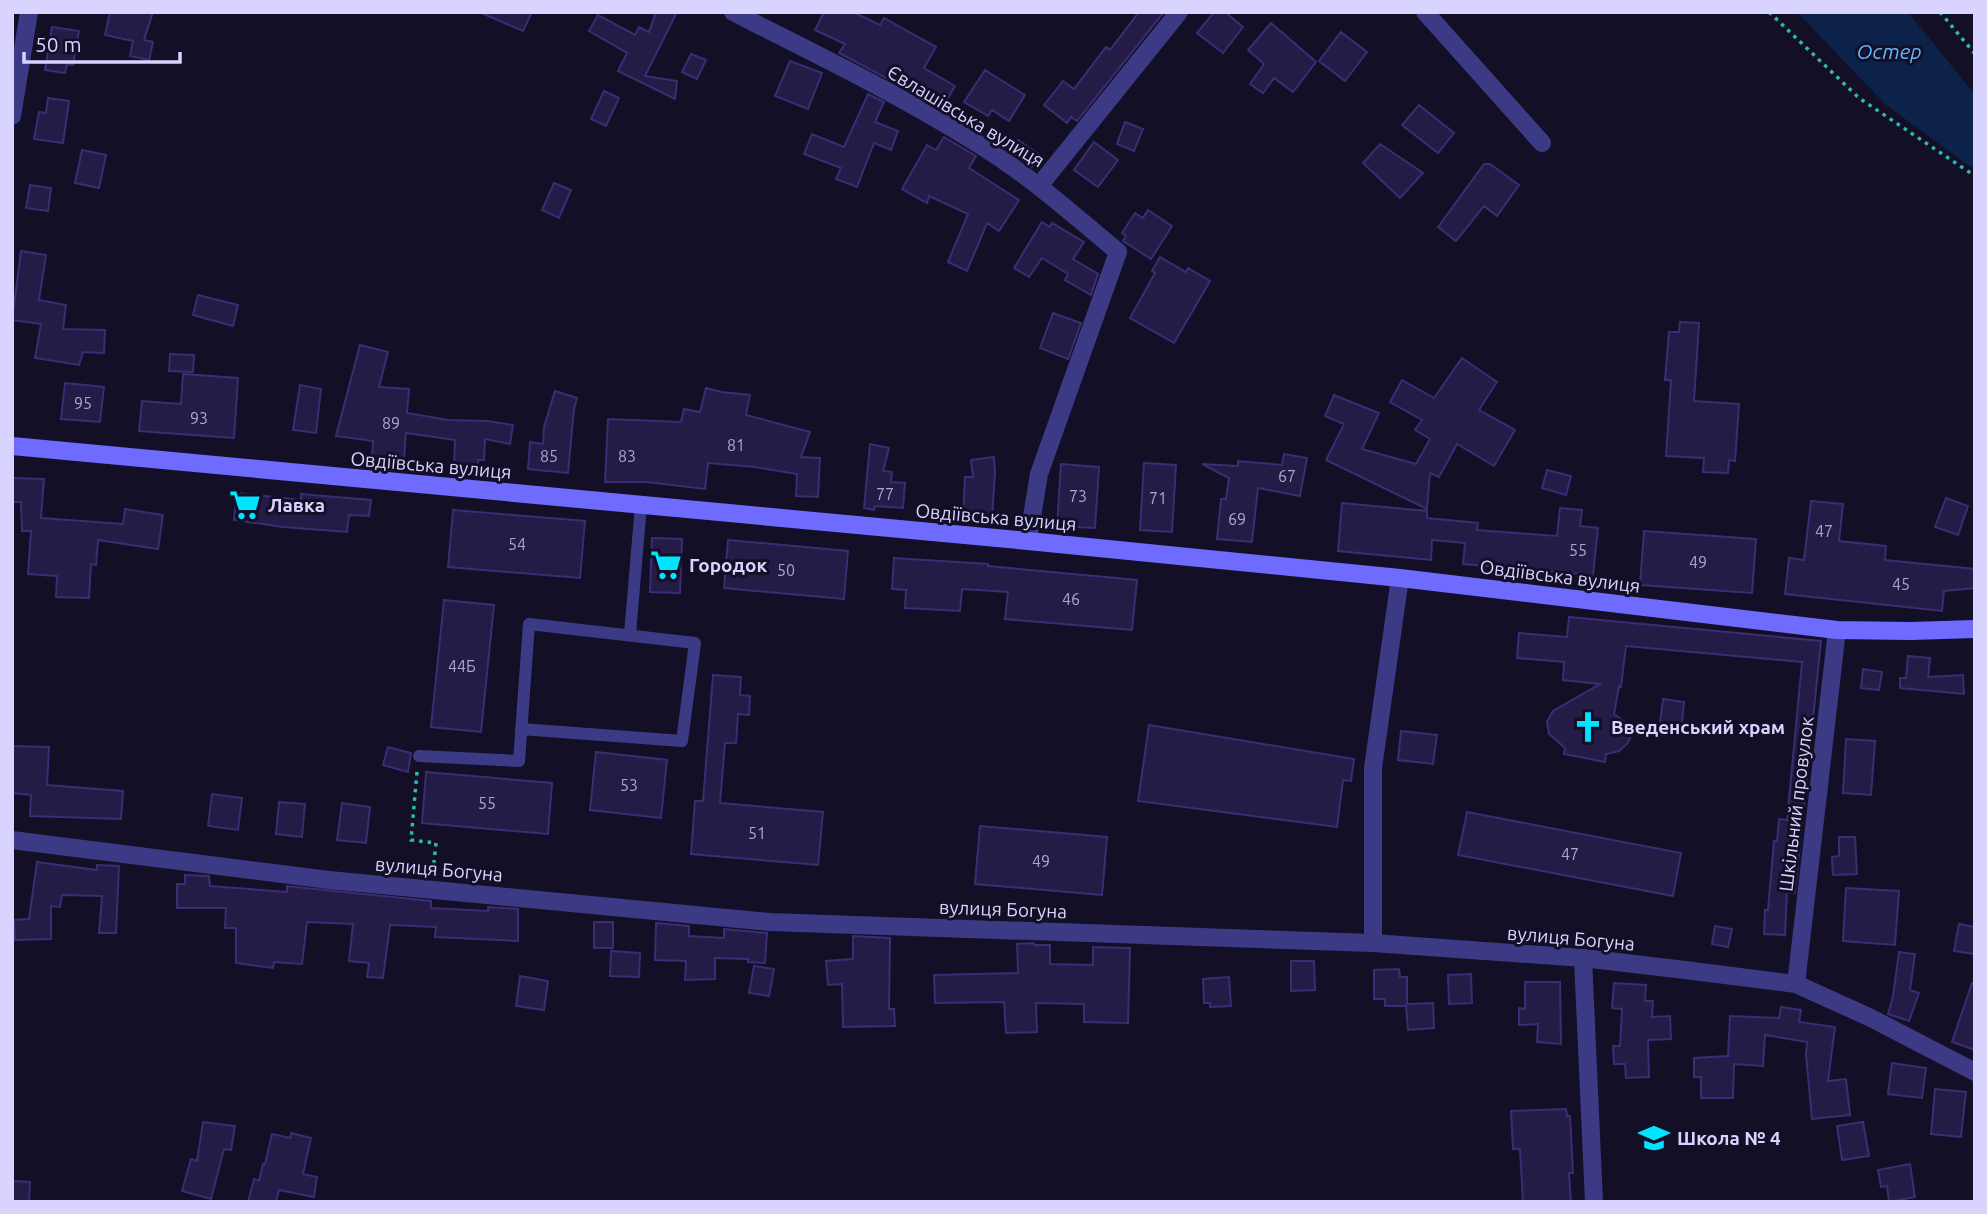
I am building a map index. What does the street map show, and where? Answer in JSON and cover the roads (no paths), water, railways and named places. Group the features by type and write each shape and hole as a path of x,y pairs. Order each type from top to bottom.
{"main road":[{"name":"Овдіївська вулиця","path":"12,446 1400,578 1837,630 1975,629"}],"street":[{"path":"12,116 29,12"},
{"name":"Євлашівська вулиця","path":"733,12 894,95 983,147 1039,186 1118,252 1039,474 1028,541"},
{"path":"1039,186 1179,12"},
{"path":"1425,12 1542,143"},
{"path":"1373,943 1373,768 1400,578"},
{"name":"Шкільний провулок","path":"1796,984 1837,630"},
{"name":"вулиця Богуна","path":"12,839 329,880 770,922 1373,943 1583,958 1796,984 1871,1018 1975,1072"},
{"path":"1583,958 1594,1202"}],"lane":[{"path":"630,634 641,505"},
{"path":"419,756 519,761 521,729 529,624 695,643 682,741 521,729"}],"water":[{"name":"Остер","path":"1797,12 1908,12 1975,95 1975,168 1885,104"}],"place":[{"name":"Лавка","path":"245,505"},
{"name":"Городок","path":"666,565"},
{"name":"Введенський храм","path":"1588,727"},
{"name":"Школа № 4","path":"1654,1138"}]}
